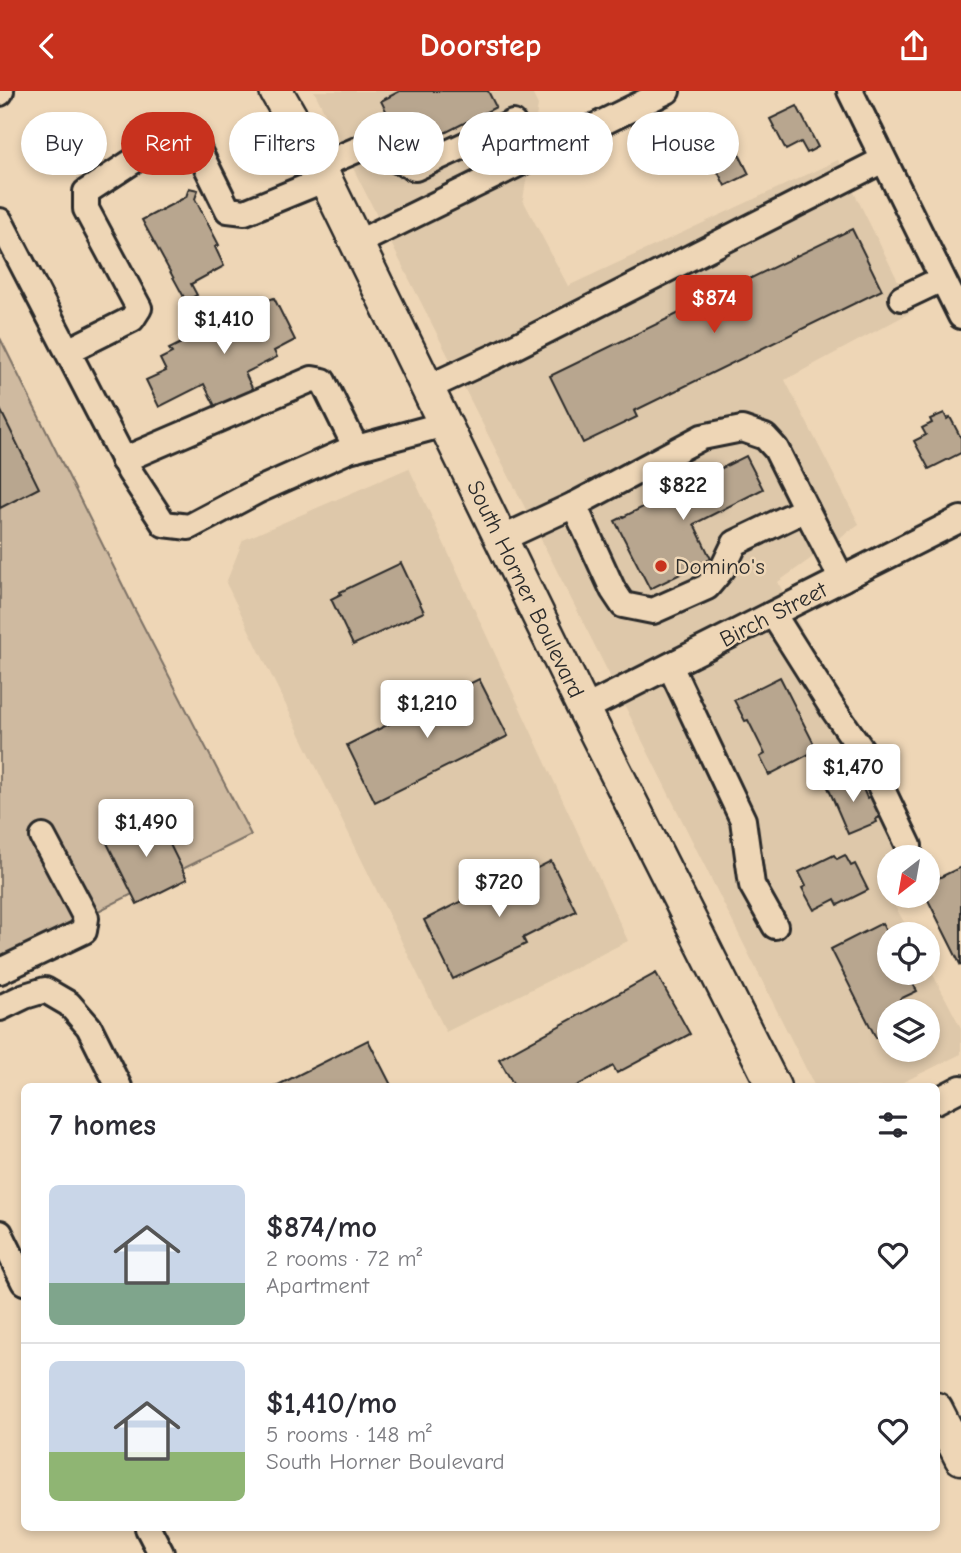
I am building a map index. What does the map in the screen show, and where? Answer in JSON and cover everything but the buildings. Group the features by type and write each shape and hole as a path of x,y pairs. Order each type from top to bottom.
{"main road":[{"name":"South Horner Boulevard","path":"276,91 288,112"},
{"name":"South Horner Boulevard","path":"324,175 584,709 772,1083"},
{"path":"940,1417 961,1458"}],"street":[{"path":"613,117 667,91"},
{"path":"850,91 961,316"},
{"path":"68,351 132,319 138,308 86,209 86,192 170,137 190,133 228,210 245,212 319,175"},
{"path":"339,163 366,146 415,168 458,148"},
{"path":"428,388 883,160"},
{"path":"357,243 495,175"},
{"path":"0,221 124,460 164,524 190,527 259,490 356,448 445,424"},
{"path":"902,299 943,279"},
{"path":"124,460 312,379 323,381 356,448"},
{"path":"501,539 574,505 702,437 741,429 765,437 776,449 842,579"},
{"path":"574,505 613,590 623,605 653,611 707,587 723,568 735,543 806,509"},
{"name":"Birch Street","path":"584,709 961,519"},
{"path":"773,614 832,709 866,756 909,845"},
{"path":"670,666 743,820 752,885 775,926"},
{"path":"0,971 83,931 86,918 43,837"},
{"path":"0,1009 25,996 45,991 69,1004 89,1027 117,1083"},
{"path":"940,1099 961,1089"},
{"path":"0,1233 21,1276"},
{"path":"150,1531 161,1553"}],"shaded area":[{"path":"314,91 531,91 538,105 537,112 458,112 458,175 527,175 523,200 568,286 838,160 913,311 785,380 859,524 778,582 908,845 877,845 877,908 896,908 904,922 877,922 877,985 938,985 961,1028 961,1054 901,1083 813,1083 357,175 444,175 444,112 353,112 353,168 339,140 339,112 325,112"},
{"path":"0,338 135,610 251,835 0,960"},
{"path":"409,468 628,941 446,1032 226,583 243,540"}],"place":[{"name":"Domino's","path":"661,566"}]}
